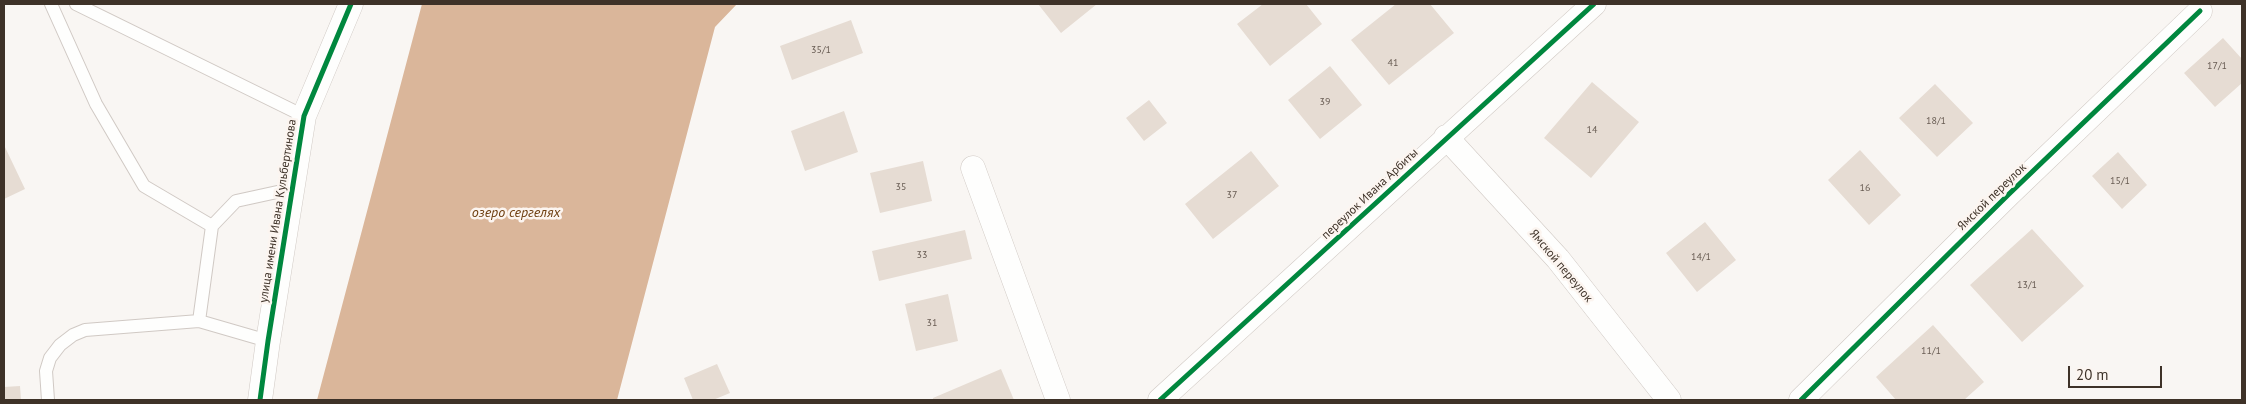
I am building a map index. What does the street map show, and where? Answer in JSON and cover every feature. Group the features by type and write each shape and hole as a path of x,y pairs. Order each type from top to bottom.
{"street":[{"name":"улица имени Ивана Кульбертинова","path":"260,400 291,189 304,116 351,4"},
{"name":"переулок Ивана Арбиты","path":"1160,400 1446,137 1594,4"},
{"name":"Ямской переулок","path":"1801,400 2009,194 2200,11"},
{"name":"Ямской переулок","path":"1446,137 1558,260 1669,400"},
{"path":"974,168 1058,400"}],"lane":[{"path":"51,4 96,104 144,186 212,226"},
{"path":"76,4 304,116"},
{"path":"199,321 212,226 236,201 291,189"},
{"path":"48,400 46,371 50,358 73,335 85,330 199,321 268,341"}],"water":[{"name":"озеро сергелях","path":"422,4 737,4 715,27 617,400 317,400"}],"building":[{"path":"1038,4 1097,4 1061,33"},
{"path":"1263,4 1306,4 1322,24 1270,66 1237,24"},
{"path":"1396,4 1430,4 1454,33 1389,85 1351,40"},
{"path":"851,20 863,53 792,80 780,46"},
{"path":"2223,38 2242,59 2242,83 2215,107 2184,73"},
{"path":"1330,66 1362,105 1320,139 1288,100"},
{"path":"1592,82 1639,122 1591,178 1544,138"},
{"path":"1935,84 1973,123 1937,157 1899,118"},
{"path":"1149,100 1167,123 1144,141 1126,118"},
{"path":"844,111 858,152 805,171 791,131"},
{"path":"4,145 25,189 4,199"},
{"path":"1860,150 1901,195 1869,225 1828,180"},
{"path":"1251,151 1279,186 1213,239 1185,204"},
{"path":"2118,152 2147,185 2122,209 2092,176"},
{"path":"923,161 932,201 880,213 870,173"},
{"path":"1705,222 1736,260 1697,292 1666,253"},
{"path":"2032,229 2084,286 2022,342 1970,285"},
{"path":"965,230 972,259 879,281 872,251"},
{"path":"948,294 958,341 916,351 905,304"},
{"path":"1933,325 1984,382 1964,400 1896,400 1876,377"},
{"path":"717,364 730,393 713,400 693,400 684,378"},
{"path":"1001,369 1014,400 933,400 933,398"},
{"path":"20,386 21,400 4,400 4,387"}],"cycle path":[{"path":"260,400 304,116 351,4"},
{"path":"1160,400 1594,4"},
{"path":"1801,400 2009,194 2200,11"}]}
